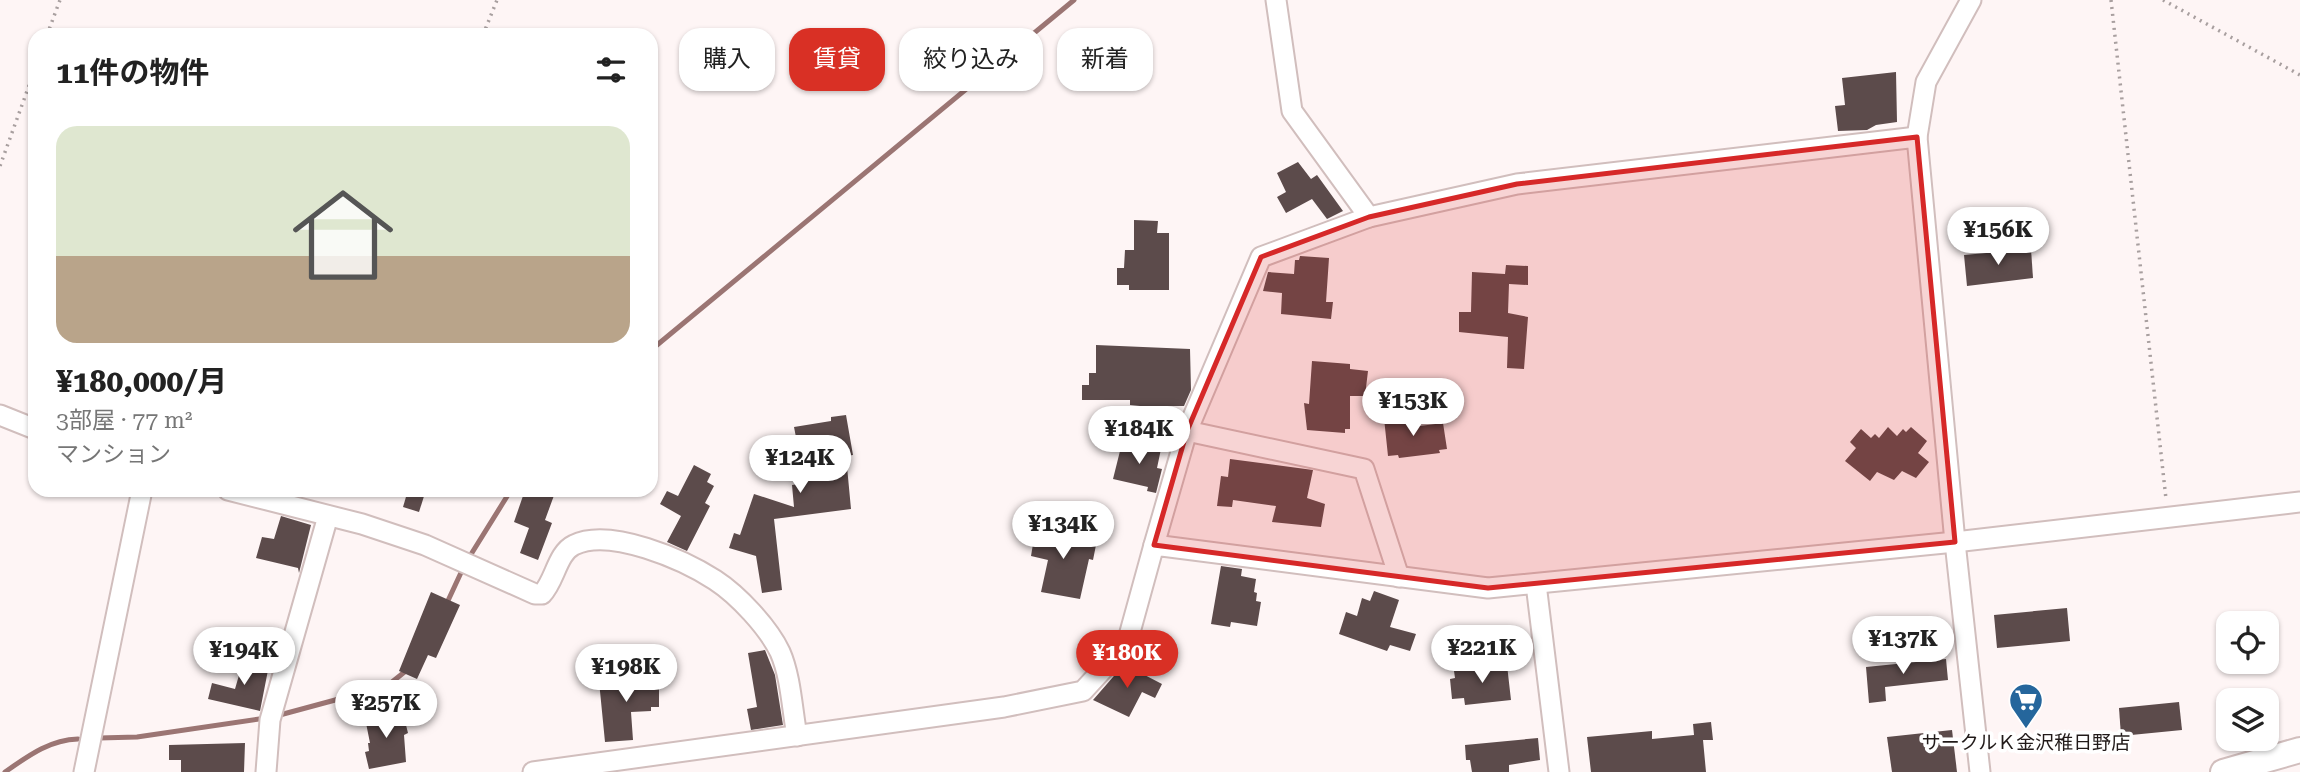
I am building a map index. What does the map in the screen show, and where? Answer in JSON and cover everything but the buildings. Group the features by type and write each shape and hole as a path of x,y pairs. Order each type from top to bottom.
{"main road":[{"path":"2223,772 2300,750"}],"street":[{"path":"1276,0 1292,111 1369,217"},
{"path":"1971,0 1926,82 1917,137 1955,542 1980,772"},
{"path":"533,772 1004,707 1083,691 1127,643 1187,431 1261,257 1369,217 1517,184 1917,137"},
{"path":"0,415 28,426"},
{"path":"1187,431 1364,469 1399,576"},
{"path":"84,772 141,497"},
{"path":"255,497 425,545 536,594 542,594 549,587 559,563 572,545 592,540 624,543 654,551 716,581 752,614 779,649 797,736"},
{"path":"1154,545 1488,588 1955,542 2300,502"},
{"path":"266,772 270,720 328,516"},
{"path":"1536,584 1559,772"}],"path":[{"path":"50,28 60,0"},
{"path":"486,28 497,0"},
{"path":"2111,0 2169,518"},
{"path":"2164,0 2300,75"},
{"path":"0,166 28,88"}],"highlighted area":[{"path":"1917,137 1955,542 1488,588 1154,545 1187,431 1261,257 1369,217 1517,184"}],"waterway":[{"path":"658,344 1074,0"},
{"path":"446,605 465,564 507,497"},
{"path":"276,716 387,686 407,670"},
{"path":"99,738 137,737 266,718"},
{"path":"5,772 48,746 78,739"}],"place":[{"name":"サークルＫ金沢稚日野店","path":"2026,730"}]}
